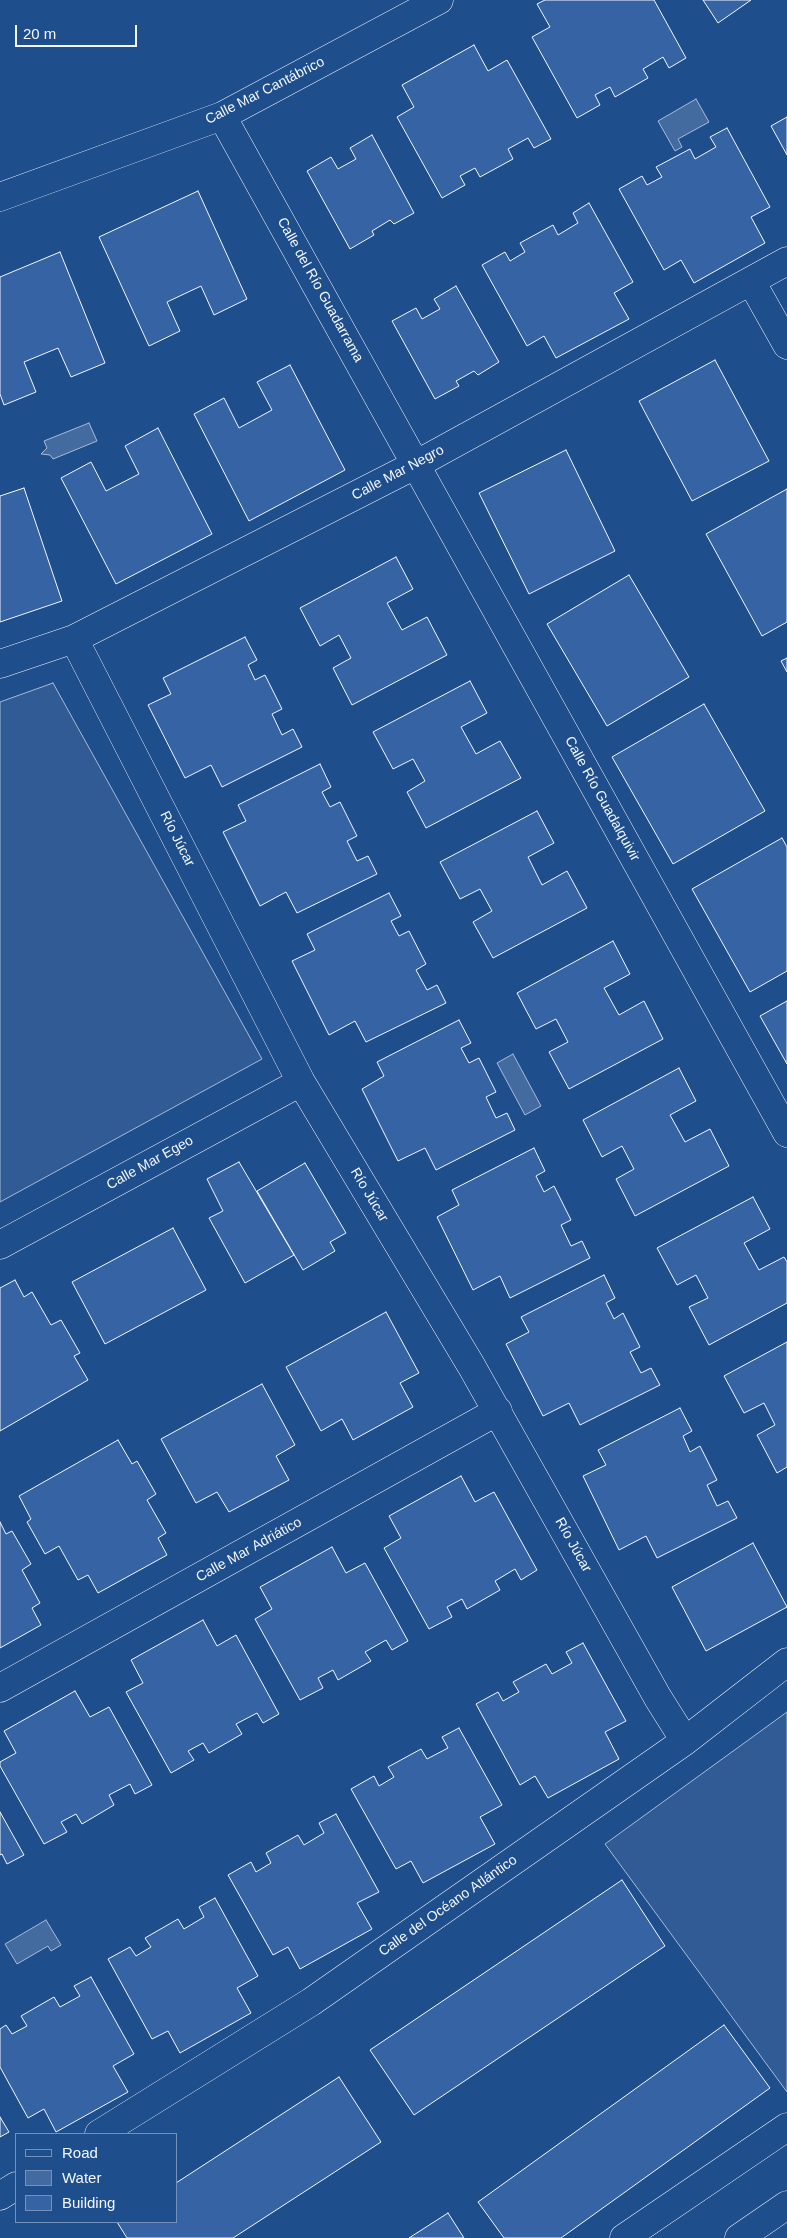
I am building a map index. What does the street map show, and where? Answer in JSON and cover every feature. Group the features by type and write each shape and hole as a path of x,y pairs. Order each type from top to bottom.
{"street":[{"name":"Calle Mar Cantábrico","path":"0,197 222,116 439,0"},
{"name":"Calle del Río Guadarrama","path":"222,116 417,464"},
{"name":"Calle Mar Negro","path":"0,664 74,639 417,464 787,261"},
{"path":"751,281 787,345"},
{"name":"Calle Río Guadalquivir","path":"417,464 787,1133"},
{"name":"Río Júcar","path":"74,639 301,1082 498,1411 658,1698 685,1741"},
{"name":"Calle Mar Egeo","path":"0,1245 301,1082"},
{"name":"Calle Mar Adriático","path":"0,1688 498,1411"},
{"name":"Calle del Océano Atlántico","path":"101,2133 311,2002 685,1741 787,1662"},
{"path":"624,2238 787,2128"},
{"path":"0,2196 15,2187"},
{"path":"739,2238 787,2205"}],"shaded area":[{"path":"53,683 262,1059 0,1202 0,702"},
{"path":"787,1712 787,2092 605,1844"}],"water":[{"path":"696,99 709,122 678,139 682,147 675,151 658,121"},
{"path":"89,423 97,441 53,459 50,455 41,454 47,448 44,441"},
{"path":"513,1054 541,1106 525,1115 497,1063"},
{"path":"46,1920 61,1945 51,1951 48,1946 17,1964 5,1944"}],"building":[{"path":"545,0 654,0 686,58 669,68 663,57 643,69 648,78 615,97 610,87 595,95 600,105 577,118 532,37 550,27 537,4"},
{"path":"703,0 751,0 718,23"},
{"path":"474,45 488,71 507,60 551,139 534,148 528,138 508,149 513,159 480,177 475,168 460,176 465,185 442,198 397,117 414,107 402,85"},
{"path":"787,117 787,155 771,126"},
{"path":"727,128 770,207 751,217 765,243 694,283 681,260 664,270 619,189 642,176 647,185 662,177 656,167 690,149 695,159 716,147 710,137"},
{"path":"372,135 414,213 394,224 390,220 372,231 374,235 350,249 307,171 331,157 338,169 356,159 350,148"},
{"path":"198,191 247,299 214,315 201,286 167,302 180,331 149,346 99,237"},
{"path":"589,203 633,282 614,293 629,319 556,358 544,336 527,346 482,265 505,252 510,261 525,252 520,243 553,225 558,235 578,223 573,213"},
{"path":"60,252 105,363 71,377 58,348 24,362 36,392 4,405 0,394 0,277"},
{"path":"456,286 499,362 478,375 474,371 456,381 459,386 435,399 392,321 416,308 422,319 440,309 434,299"},
{"path":"715,360 769,461 692,501 639,401"},
{"path":"290,365 345,470 249,521 194,414 224,398 239,428 272,410 257,382"},
{"path":"158,428 212,534 116,584 61,478 91,462 106,491 139,474 125,446"},
{"path":"566,450 615,551 529,594 479,493"},
{"path":"24,488 62,601 0,622 0,496"},
{"path":"787,489 787,622 762,636 706,534"},
{"path":"396,557 413,589 387,603 402,630 427,617 447,655 352,705 333,668 351,658 339,635 320,646 300,608"},
{"path":"629,575 689,677 607,726 547,624"},
{"path":"245,637 257,660 248,665 255,680 265,675 282,709 272,714 282,735 293,729 302,747 222,787 211,765 185,778 148,705 171,694 163,678"},
{"path":"787,658 787,672 781,661"},
{"path":"470,681 487,713 461,727 476,754 500,741 521,778 426,828 407,792 425,781 413,759 393,769 373,732"},
{"path":"704,704 765,811 673,864 612,757"},
{"path":"320,764 331,787 322,792 330,807 340,802 357,836 347,841 357,861 368,856 377,874 297,913 286,892 260,906 223,832 246,821 238,805"},
{"path":"537,811 554,843 528,857 542,885 567,871 587,908 493,958 473,922 492,911 480,889 460,899 440,862"},
{"path":"782,838 787,847 787,971 750,992 692,889"},
{"path":"389,893 401,916 391,921 399,936 409,931 426,964 416,970 427,990 437,985 446,1003 366,1042 355,1021 329,1035 292,961 315,950 307,934"},
{"path":"613,941 630,974 604,988 619,1015 644,1001 663,1039 569,1089 549,1052 568,1042 556,1019 536,1029 517,993"},
{"path":"787,1001 787,1064 760,1016"},
{"path":"459,1020 471,1043 461,1048 469,1063 479,1058 496,1092 486,1097 496,1118 507,1113 515,1130 436,1170 425,1148 398,1161 362,1089 384,1076 377,1062"},
{"path":"679,1068 696,1101 670,1115 685,1142 710,1129 729,1166 635,1216 616,1179 634,1169 622,1146 602,1157 583,1120"},
{"path":"534,1148 545,1171 536,1176 544,1192 554,1186 571,1220 561,1225 571,1246 582,1241 590,1258 510,1298 500,1276 473,1290 437,1217 459,1205 452,1190"},
{"path":"239,1162 294,1255 245,1283 209,1218 223,1211 207,1179"},
{"path":"305,1163 346,1233 330,1242 335,1251 303,1270 257,1191"},
{"path":"753,1197 770,1229 744,1243 759,1270 784,1257 787,1262 787,1303 709,1345 689,1307 708,1298 696,1275 677,1285 657,1248"},
{"path":"173,1228 206,1290 105,1344 72,1282"},
{"path":"604,1275 615,1298 606,1303 614,1319 623,1313 640,1347 630,1352 641,1373 651,1368 660,1385 580,1425 569,1403 543,1416 506,1344 529,1332 521,1317"},
{"path":"15,1280 24,1297 32,1292 51,1325 61,1320 80,1353 74,1356 88,1380 0,1431 0,1288"},
{"path":"386,1312 419,1373 400,1383 413,1407 353,1440 342,1419 321,1431 286,1367"},
{"path":"787,1342 787,1467 777,1473 757,1435 775,1425 764,1403 744,1413 724,1376"},
{"path":"262,1384 295,1445 276,1456 289,1480 229,1512 217,1492 196,1503 161,1439"},
{"path":"680,1408 692,1431 683,1436 690,1452 700,1446 717,1480 707,1485 717,1506 728,1501 737,1518 657,1558 646,1536 619,1550 583,1476 606,1465 598,1450"},
{"path":"118,1440 132,1464 137,1461 156,1494 147,1500 166,1533 158,1538 167,1555 98,1593 88,1575 78,1580 59,1546 45,1554 27,1522 31,1519 19,1496"},
{"path":"461,1476 475,1502 494,1492 537,1570 521,1580 515,1569 495,1581 500,1590 467,1609 462,1599 447,1607 452,1617 429,1629 384,1548 401,1538 389,1516"},
{"path":"0,1522 6,1534 12,1531 31,1564 22,1570 40,1603 32,1608 41,1625 0,1648"},
{"path":"753,1543 787,1607 706,1651 672,1587"},
{"path":"332,1547 346,1573 365,1563 408,1641 392,1650 386,1640 365,1652 371,1661 338,1680 333,1670 318,1678 323,1688 300,1700 255,1619 272,1609 260,1587"},
{"path":"203,1620 217,1646 236,1635 279,1714 263,1723 257,1713 236,1724 242,1734 209,1753 203,1743 188,1751 194,1760 171,1773 126,1692 143,1683 131,1660"},
{"path":"583,1643 626,1721 605,1732 619,1759 548,1798 535,1776 520,1785 476,1704 498,1692 503,1701 519,1692 513,1682 546,1664 552,1674 572,1663 566,1652"},
{"path":"75,1691 90,1717 109,1707 152,1785 135,1794 130,1784 109,1795 114,1805 82,1824 76,1814 61,1822 67,1832 44,1844 0,1766 0,1762 16,1753 4,1731"},
{"path":"459,1728 502,1805 480,1817 495,1844 423,1883 411,1861 396,1869 351,1789 374,1776 379,1786 394,1777 388,1767 421,1749 427,1759 448,1748 442,1737"},
{"path":"0,1812 24,1855 7,1864 2,1854 0,1855"},
{"path":"336,1814 379,1892 357,1903 372,1929 300,1969 288,1947 273,1955 228,1875 251,1862 256,1872 271,1863 266,1853 298,1835 304,1845 324,1833 319,1823"},
{"path":"622,1880 665,1946 414,2115 370,2050"},
{"path":"215,1898 258,1976 237,1988 251,2013 180,2053 168,2031 152,2039 108,1959 130,1947 136,1956 151,1947 145,1938 178,1919 184,1929 204,1917 199,1907"},
{"path":"91,1977 134,2054 113,2066 128,2092 56,2132 44,2109 28,2118 0,2067 0,2029 6,2025 12,2034 27,2026 21,2016 54,1997 60,2007 80,1996 74,1986"},
{"path":"724,2025 770,2088 561,2238 504,2238 478,2202"},
{"path":"339,2077 381,2142 233,2238 127,2238 118,2223 178,2223 178,2182"},
{"path":"0,2117 9,2132 0,2137"},
{"path":"448,2213 464,2238 409,2238"}]}
